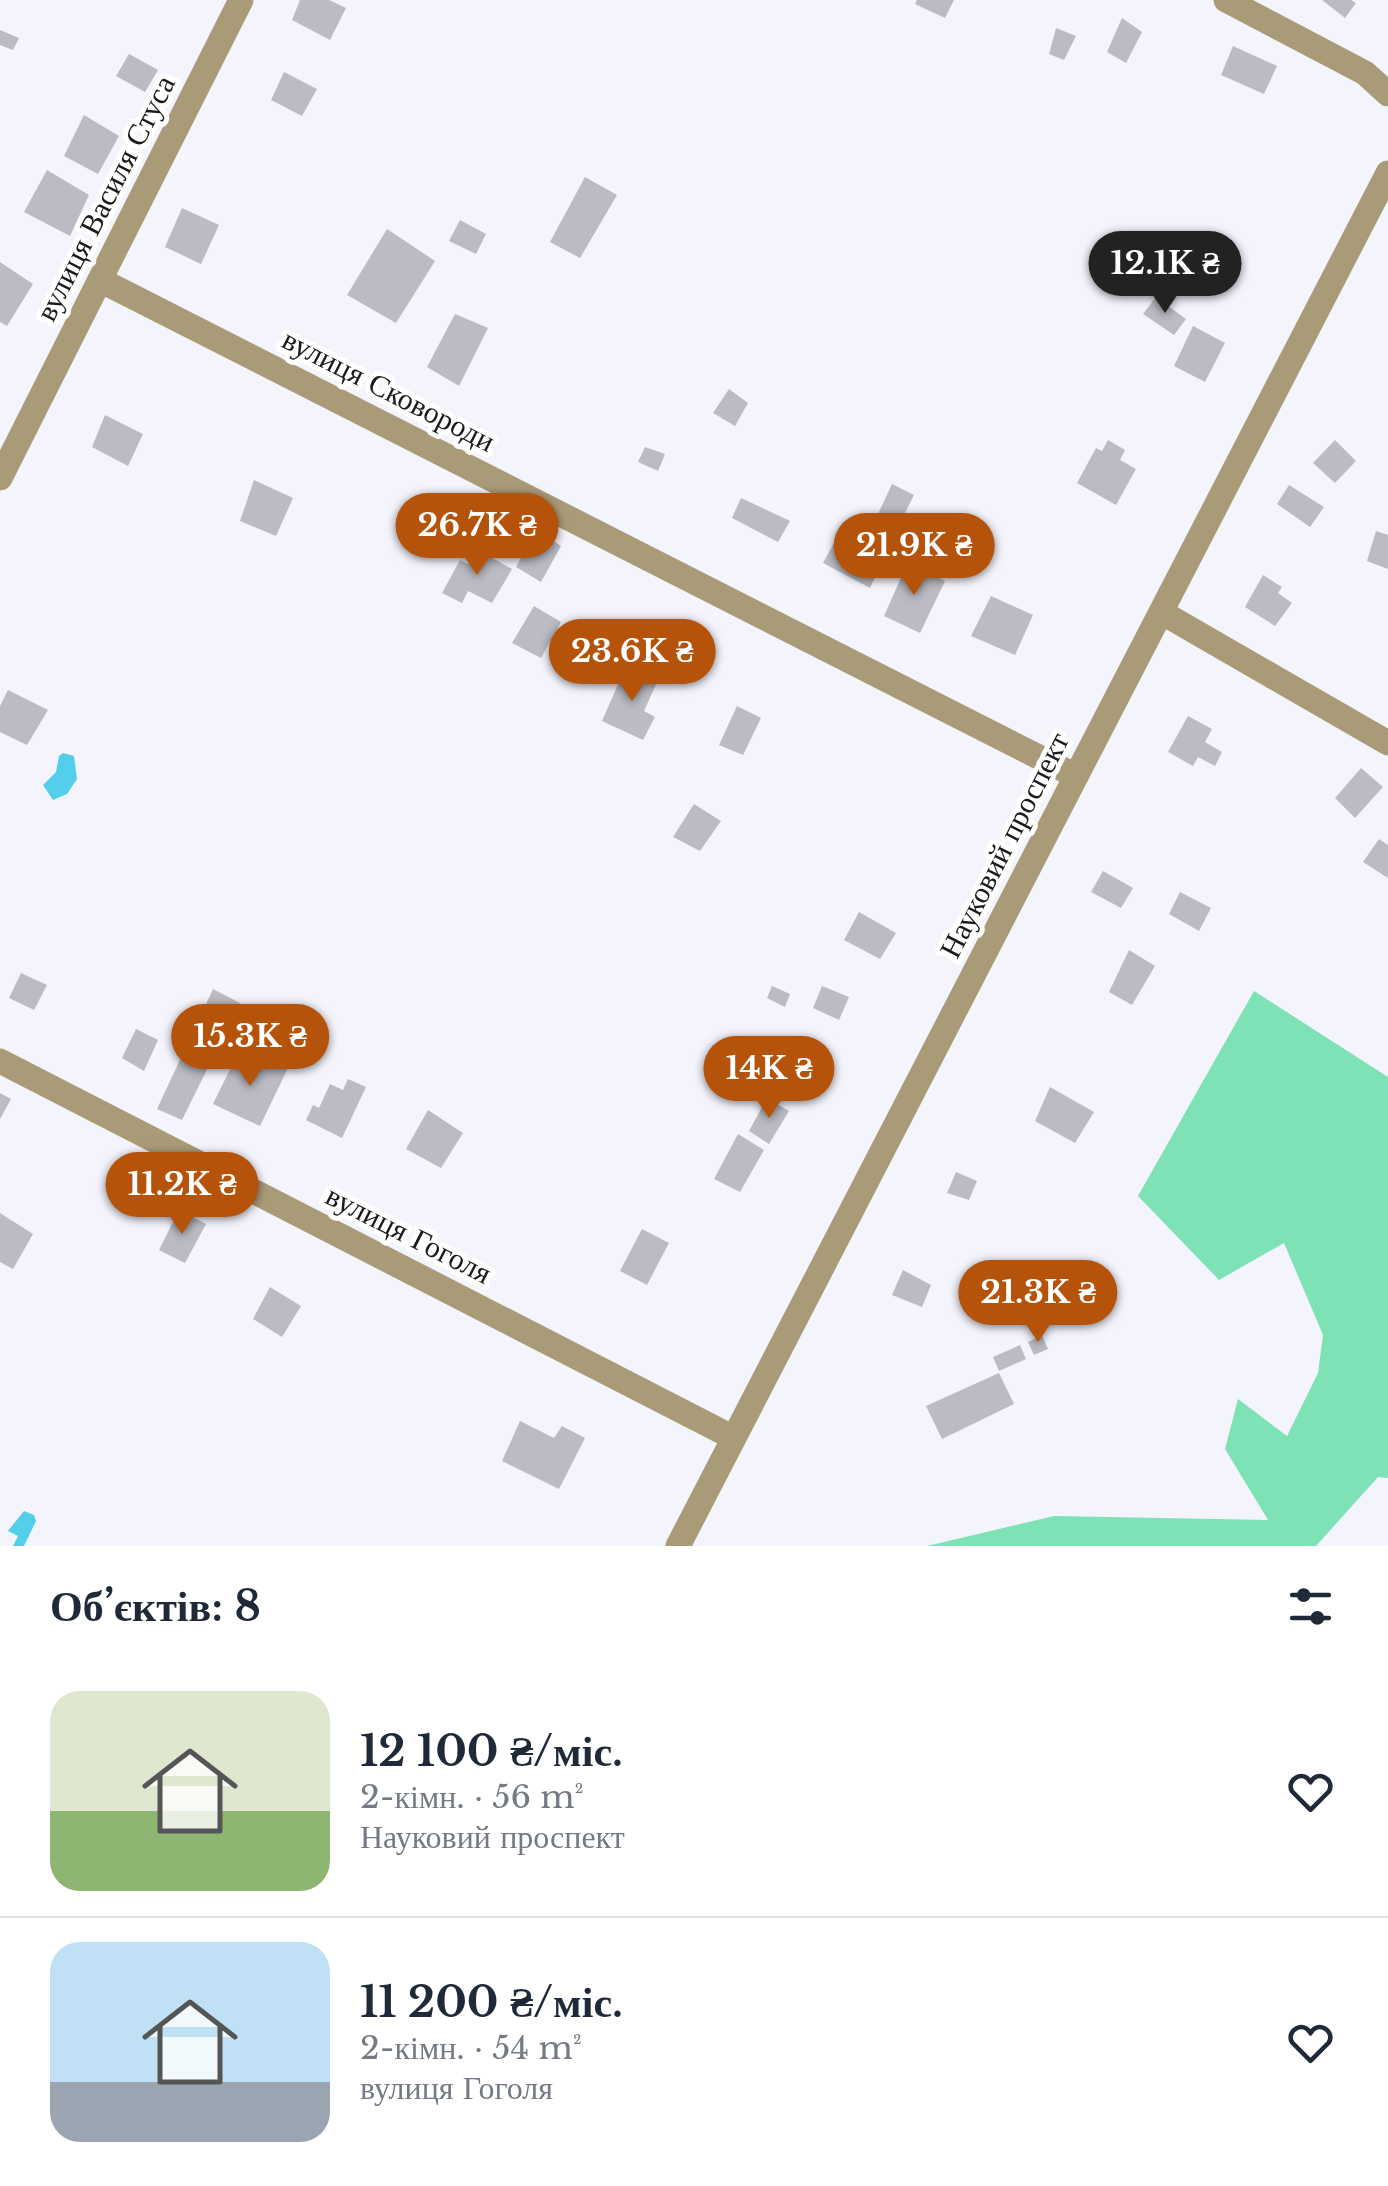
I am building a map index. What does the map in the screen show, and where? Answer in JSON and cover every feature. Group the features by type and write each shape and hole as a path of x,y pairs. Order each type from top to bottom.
{"street":[{"name":"вулиця Василя Стуса","path":"0,478 241,0"},
{"path":"1226,0 1365,73 1388,94"},
{"name":"Науковий проспект","path":"678,1546 1387,176"},
{"name":"вулиця Сковороди","path":"100,280 1076,776"},
{"path":"1161,612 1388,744"},
{"name":"вулиця Гоголя","path":"0,1062 734,1438"}],"green space":[{"path":"1254,991 1388,1077 1388,1478 1378,1477 1316,1546 927,1546 1054,1516 1268,1520 1225,1449 1238,1399 1287,1436 1318,1373 1323,1335 1284,1243 1219,1280 1138,1196"}],"water":[{"path":"63,753 74,756 77,779 67,794 53,800 43,785 56,772"},
{"path":"24,1511 34,1515 36,1521 24,1546 13,1546 18,1536 8,1531"}],"building":[{"path":"300,0 329,0 346,8 330,40 292,20"},
{"path":"917,0 954,0 945,18 915,4"},
{"path":"1322,0 1351,0 1356,3 1345,18"},
{"path":"1122,18 1142,32 1126,63 1107,52"},
{"path":"1056,28 1076,36 1064,60 1049,54"},
{"path":"0,30 19,38 13,50 0,45"},
{"path":"1233,46 1277,66 1264,94 1221,75"},
{"path":"129,54 158,70 145,92 116,76"},
{"path":"284,72 317,89 302,116 271,100"},
{"path":"84,115 119,136 98,174 64,156"},
{"path":"47,170 89,195 70,236 24,212"},
{"path":"585,177 617,195 580,258 550,242"},
{"path":"182,208 219,225 201,264 165,247"},
{"path":"460,220 486,234 476,254 449,241"},
{"path":"387,229 435,261 396,323 347,295"},
{"path":"0,262 33,284 7,326 0,322"},
{"path":"1156,297 1186,319 1174,335 1143,314"},
{"path":"455,314 488,328 459,386 427,367"},
{"path":"1193,326 1225,343 1205,382 1174,366"},
{"path":"729,389 748,403 735,426 713,413"},
{"path":"105,415 143,434 128,466 92,447"},
{"path":"1108,440 1125,450 1120,460 1136,469 1116,505 1077,483 1096,448 1102,451"},
{"path":"1335,440 1356,461 1335,483 1313,463"},
{"path":"645,447 665,454 658,471 638,462"},
{"path":"254,480 293,498 276,536 240,521"},
{"path":"892,484 914,495 899,525 878,514"},
{"path":"1289,485 1324,507 1310,527 1277,504"},
{"path":"741,498 790,521 778,542 732,518"},
{"path":"874,522 895,535 870,588 823,563 835,541 858,550"},
{"path":"536,530 561,546 541,582 516,567"},
{"path":"1376,531 1388,535 1388,569 1367,561"},
{"path":"478,550 512,569 492,603 468,591 462,603 442,593 460,560 468,564"},
{"path":"908,562 945,581 920,633 884,616"},
{"path":"1263,575 1282,587 1278,593 1292,603 1275,626 1245,607"},
{"path":"991,596 1033,615 1015,655 971,636"},
{"path":"534,606 561,622 541,658 512,643"},
{"path":"626,666 658,680 644,711 655,717 643,740 602,721"},
{"path":"8,690 48,710 27,745 0,732 0,706"},
{"path":"737,706 761,718 743,755 719,745"},
{"path":"1188,716 1212,729 1205,742 1222,752 1215,766 1198,757 1193,766 1168,752"},
{"path":"1361,768 1383,787 1355,818 1335,798"},
{"path":"694,804 721,821 700,851 673,837"},
{"path":"1379,839 1388,845 1388,878 1363,862"},
{"path":"1103,871 1133,888 1121,908 1091,892"},
{"path":"1180,892 1211,908 1199,931 1169,914"},
{"path":"859,912 896,933 880,959 844,940"},
{"path":"1129,950 1155,966 1132,1005 1109,992"},
{"path":"21,973 47,985 34,1010 9,998"},
{"path":"772,986 790,994 785,1007 767,998"},
{"path":"822,986 849,997 839,1020 813,1008"},
{"path":"213,989 240,1003 182,1120 157,1109"},
{"path":"136,1029 158,1040 144,1071 122,1058"},
{"path":"237,1055 262,1068 267,1058 288,1068 260,1126 213,1104"},
{"path":"348,1079 366,1087 342,1138 306,1120 313,1105 319,1108 330,1084 343,1090"},
{"path":"1050,1087 1094,1112 1075,1143 1035,1121"},
{"path":"0,1093 11,1099 0,1119"},
{"path":"767,1098 789,1111 769,1144 749,1131"},
{"path":"428,1110 463,1133 441,1168 406,1149"},
{"path":"738,1134 764,1150 740,1192 714,1179"},
{"path":"956,1172 977,1181 969,1200 947,1193"},
{"path":"179,1210 206,1224 185,1263 159,1250"},
{"path":"0,1213 33,1234 13,1269 0,1262"},
{"path":"642,1229 669,1243 647,1285 620,1271"},
{"path":"903,1270 931,1285 922,1307 892,1295"},
{"path":"270,1287 301,1306 282,1337 253,1319"},
{"path":"1042,1335 1048,1349 1034,1355 1028,1342"},
{"path":"1020,1345 1026,1359 999,1371 993,1357"},
{"path":"999,1373 1014,1404 942,1439 926,1406"},
{"path":"520,1421 554,1438 562,1426 585,1438 559,1489 502,1461"}]}
